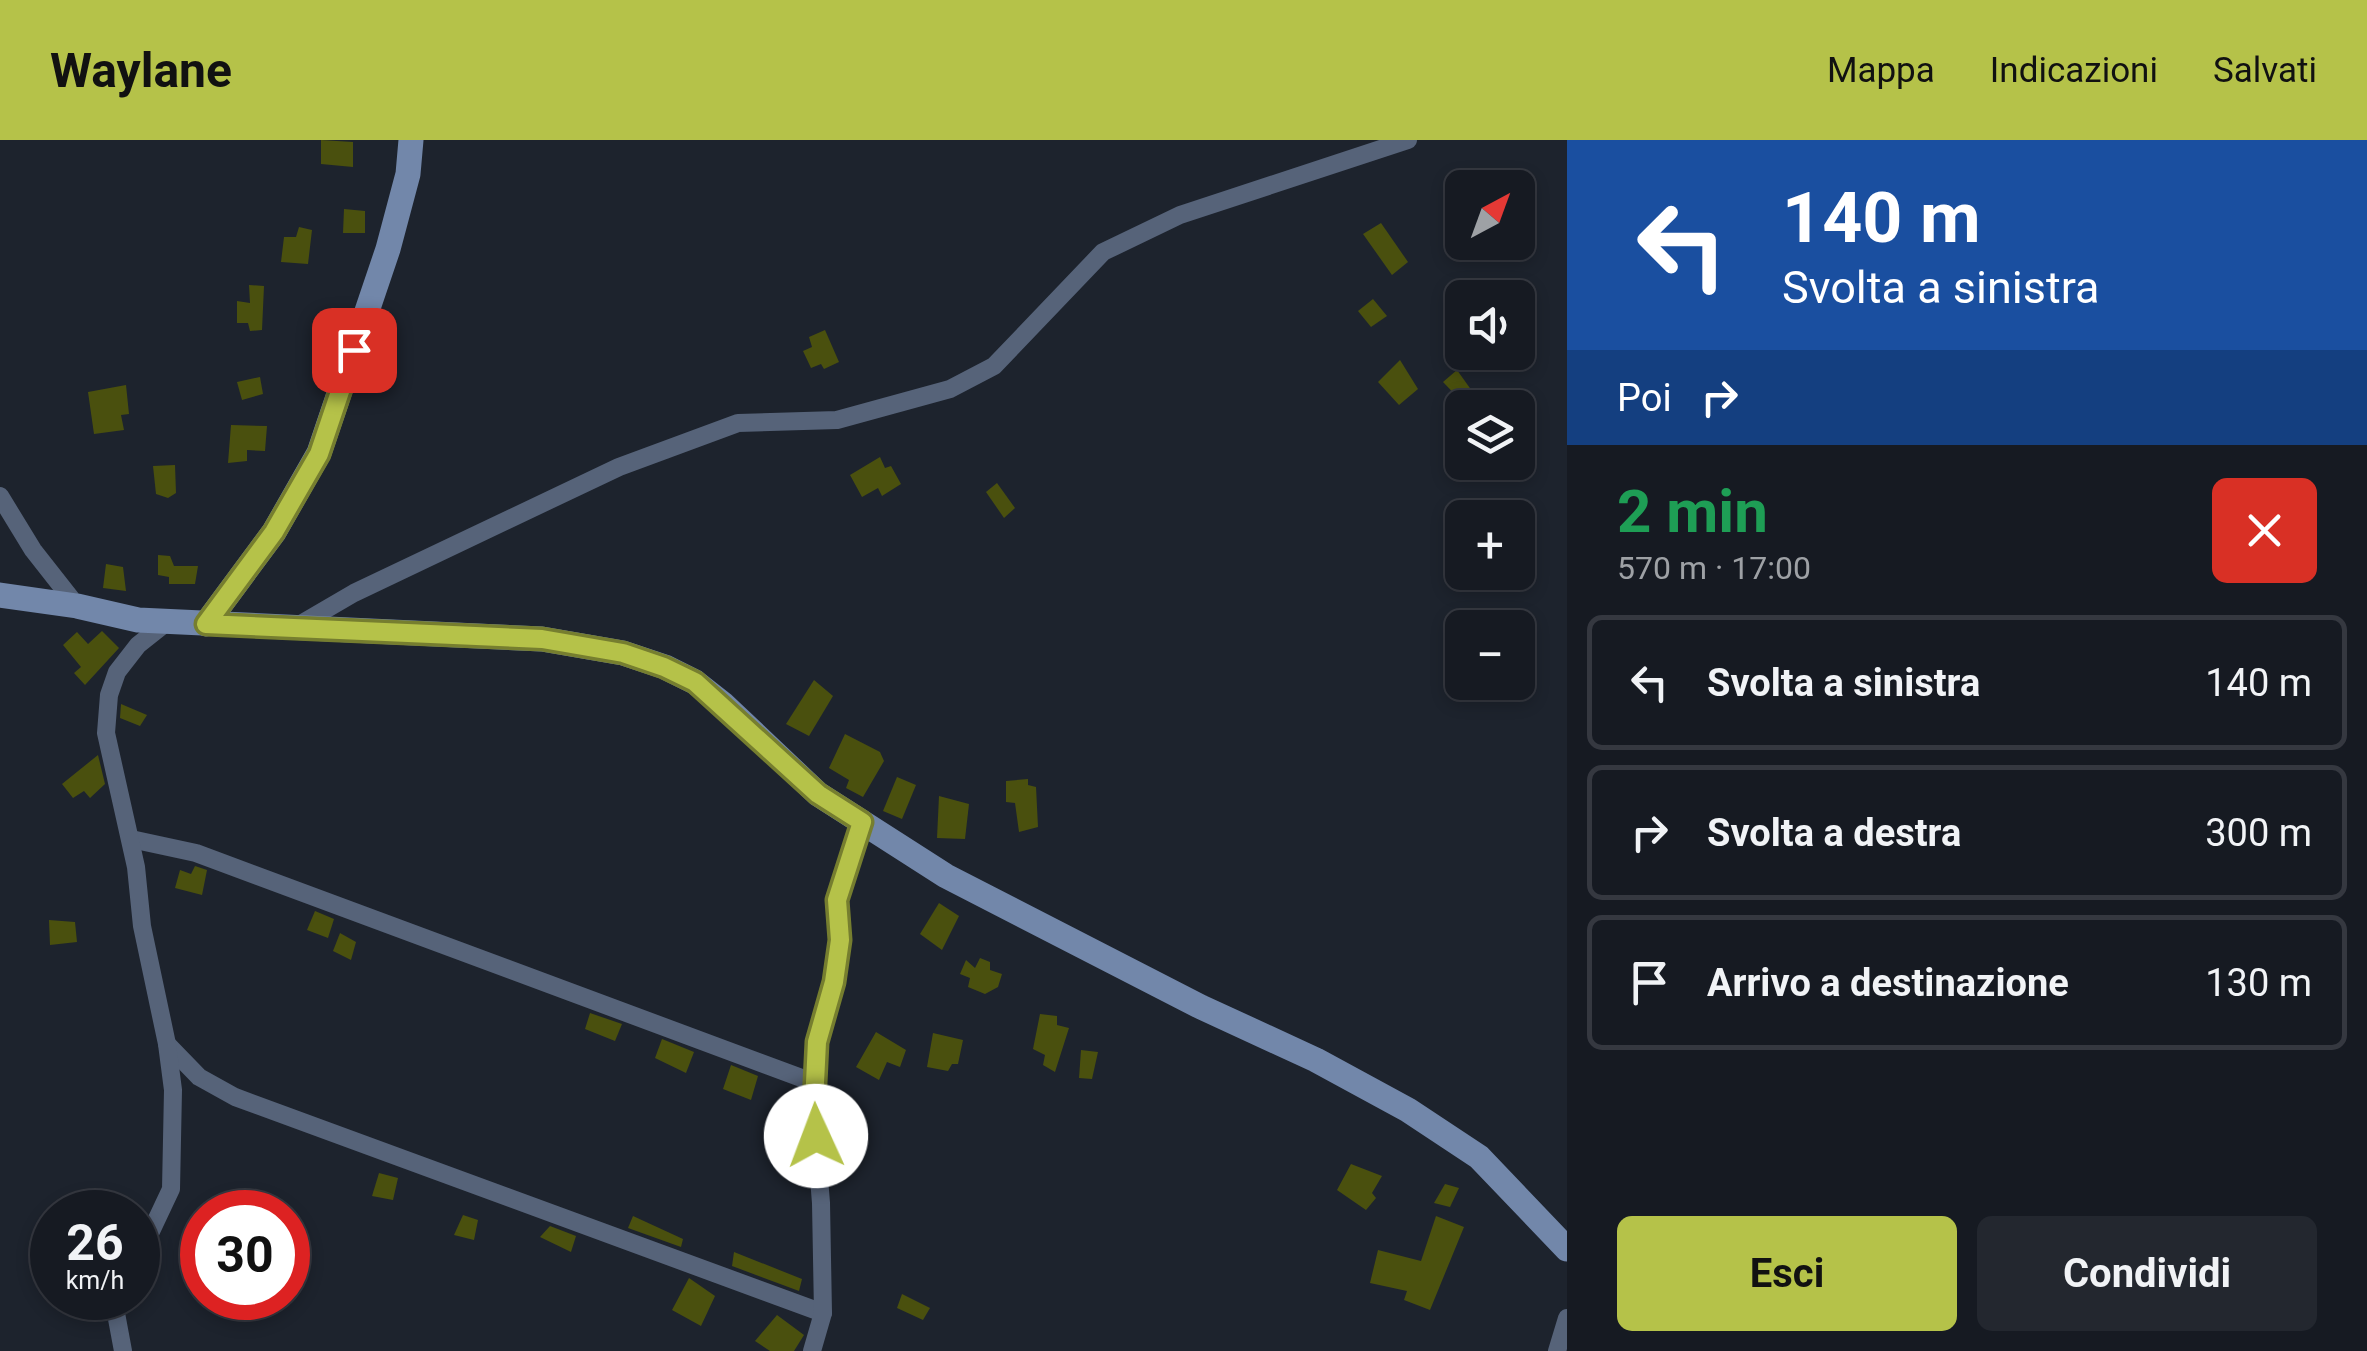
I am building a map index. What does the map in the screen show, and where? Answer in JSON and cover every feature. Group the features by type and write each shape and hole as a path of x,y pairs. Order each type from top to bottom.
{"main road":[{"path":"206,624 274,532 319,454 388,249 408,174 410,140"},
{"path":"0,595 138,620 542,639 623,653 664,667 695,682 818,794 946,876 1201,1008 1316,1060 1408,1110 1479,1157 1567,1248"}],"street":[{"path":"294,629 354,593 653,454 738,424 837,420 950,389 994,366 1103,252 1180,215 1408,140"},
{"path":"0,496 33,550 77,606"},
{"path":"160,1213 171,1189 173,1106 167,1044 142,926 131,839 106,733 109,695 116,672 138,645 167,622"},
{"path":"812,1351 823,1313 814,1083 817,1042 834,982 840,940 837,900 862,822"},
{"path":"131,839 196,854 814,1083"},
{"path":"167,1044 199,1077 235,1097 823,1313"},
{"path":"1557,1351 1567,1318"},
{"path":"117,1320 122,1351"}],"building":[{"path":"321,140 353,142 353,167 321,164"},
{"path":"344,209 365,211 365,233 343,233"},
{"path":"1381,223 1408,262 1392,275 1363,234"},
{"path":"299,227 312,230 308,264 281,262 284,237 296,237"},
{"path":"249,285 264,286 262,330 250,331 248,323 237,323 237,301 250,303"},
{"path":"1373,299 1387,316 1371,327 1358,311"},
{"path":"825,330 839,362 824,369 821,364 811,368 803,351 812,347 809,337"},
{"path":"1400,360 1418,389 1399,405 1378,382"},
{"path":"1457,370 1471,390 1451,390 1443,382"},
{"path":"260,377 263,394 242,400 237,382"},
{"path":"126,385 129,414 121,415 124,430 94,434 88,392"},
{"path":"231,425 267,426 265,451 247,450 247,461 228,463"},
{"path":"880,457 885,468 891,466 901,484 882,496 878,488 862,497 850,475"},
{"path":"175,465 176,493 168,498 156,494 153,466"},
{"path":"997,483 1015,508 1004,518 986,492"},
{"path":"158,555 170,556 174,566 198,566 195,584 169,584 169,577 158,575"},
{"path":"106,564 123,567 126,591 103,588"},
{"path":"102,631 119,648 85,685 74,673 81,667 63,645 77,632 88,644"},
{"path":"814,680 833,696 809,736 786,724"},
{"path":"121,704 147,715 140,726 120,718"},
{"path":"845,734 880,752 884,761 863,797 846,788 849,780 829,768"},
{"path":"98,755 105,784 90,798 84,791 73,798 62,784"},
{"path":"897,777 916,785 902,819 883,811"},
{"path":"1028,779 1028,785 1036,787 1038,827 1019,832 1015,803 1006,802 1006,781"},
{"path":"939,796 969,804 965,839 937,838"},
{"path":"195,866 207,870 202,895 175,888 180,870 191,874"},
{"path":"939,903 959,916 942,950 920,934"},
{"path":"315,911 334,919 328,938 307,930"},
{"path":"49,920 75,922 77,942 50,945"},
{"path":"340,933 356,942 351,960 333,951"},
{"path":"980,958 990,962 990,970 1002,974 998,987 985,994 968,987 970,978 960,974 966,960 975,968"},
{"path":"590,1013 622,1024 615,1041 585,1029"},
{"path":"1040,1014 1057,1016 1057,1025 1069,1028 1055,1072 1043,1065 1045,1055 1033,1049"},
{"path":"876,1032 906,1050 900,1067 887,1062 879,1080 856,1067"},
{"path":"933,1033 963,1040 958,1064 952,1064 948,1071 927,1067"},
{"path":"662,1039 694,1052 686,1073 655,1058"},
{"path":"1081,1050 1098,1052 1092,1079 1079,1078"},
{"path":"731,1065 758,1076 751,1100 723,1089"},
{"path":"1351,1164 1382,1176 1372,1193 1376,1198 1366,1210 1337,1190"},
{"path":"379,1173 398,1178 393,1200 372,1196"},
{"path":"1445,1184 1459,1188 1450,1207 1434,1203"},
{"path":"463,1215 478,1220 474,1240 454,1235"},
{"path":"633,1216 683,1239 681,1247 628,1228"},
{"path":"1436,1216 1464,1227 1430,1310 1404,1300 1407,1291 1370,1283 1378,1250 1421,1261"},
{"path":"550,1226 576,1236 571,1252 540,1237"},
{"path":"734,1252 802,1279 799,1291 732,1266"},
{"path":"689,1278 715,1296 701,1326 672,1310"},
{"path":"902,1294 930,1308 923,1320 897,1308"},
{"path":"777,1315 804,1335 794,1351 770,1351 755,1341"}],"route":[{"path":"354,350 319,454 274,532 206,624 542,639 623,653 664,667 695,682 722,704 818,794 862,822 837,900 840,940 834,982 817,1042 816,1136"}]}
